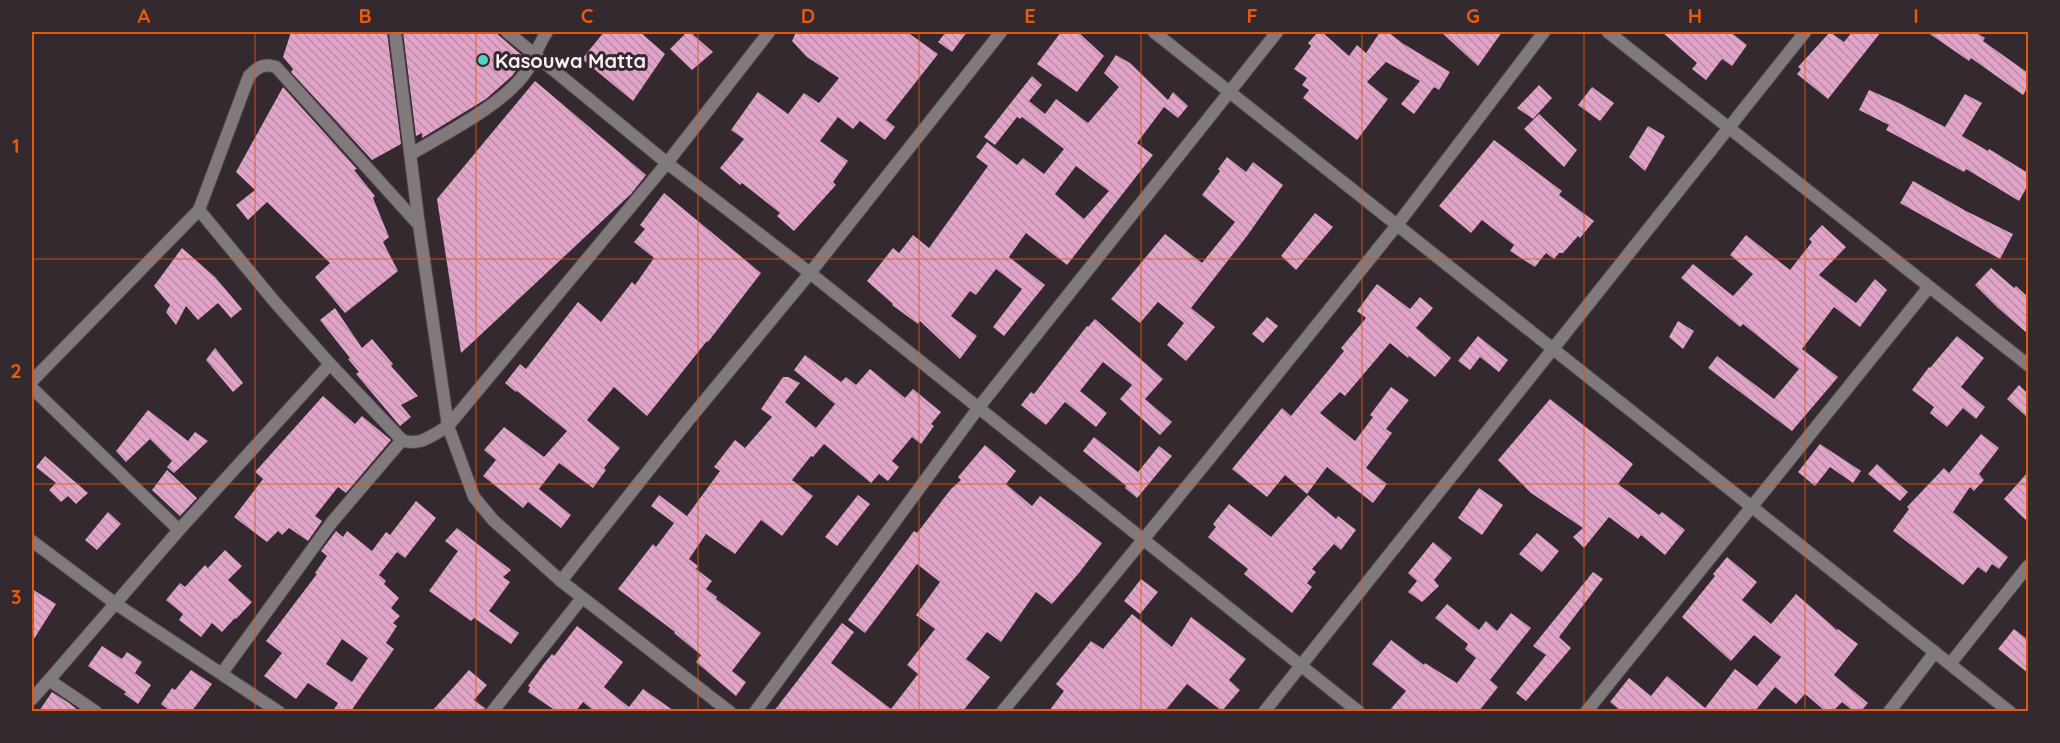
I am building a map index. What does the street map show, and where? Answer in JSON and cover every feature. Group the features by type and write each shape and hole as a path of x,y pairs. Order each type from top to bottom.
{"street":[{"path":"395,32 419,225 448,426 474,497 493,520 561,581 730,711"},
{"path":"507,32 668,163 979,407 1359,711"},
{"path":"411,154 495,102 514,86 528,69 547,32"},
{"path":"199,210 273,301 330,364 402,440 416,443 448,426 668,163 769,32"},
{"path":"561,581 1001,32"},
{"path":"1154,32 2010,711"},
{"path":"755,711 979,407 1277,32"},
{"path":"1002,711 1397,225 1544,32"},
{"path":"1608,32 2028,365"},
{"path":"1264,711 1804,32"},
{"path":"32,381 199,210 249,76 258,67 266,64 276,67 419,225"},
{"path":"1586,711 1929,287"},
{"path":"32,699 179,530 330,364"},
{"path":"32,388 179,530"},
{"path":"222,673 332,522 402,440"},
{"path":"32,542 116,604 279,711"},
{"path":"1950,664 2028,566"},
{"path":"492,711 582,598"},
{"path":"1889,711 1935,652"},
{"path":"49,680 96,711"}],"building":[{"path":"291,32 387,32 401,144 372,160 291,72 293,69 283,57"},
{"path":"403,32 495,32 525,58 512,76 486,99 422,138 422,133 416,136"},
{"path":"604,32 640,32 665,54 633,101 582,59"},
{"path":"687,32 690,32 713,52 692,70 670,49"},
{"path":"796,32 907,32 938,54 886,120 895,127 885,140 860,121 853,129 838,117 820,141 848,161 833,182 836,185 794,231 777,216 780,213 720,168 744,139 731,130 758,92 788,114 804,93 819,103 839,78 807,57 792,41"},
{"path":"946,32 967,32 952,52 938,42"},
{"path":"1061,32 1078,32 1104,56 1077,92 1037,64"},
{"path":"1318,32 1322,32 1349,56 1357,45 1366,53 1380,32 1388,32 1450,72 1439,90 1434,87 1414,114 1401,104 1420,81 1386,62 1367,82 1388,99 1357,140 1303,98 1309,90 1302,85 1307,78 1294,69 1311,46 1308,43"},
{"path":"1441,32 1502,32 1478,66"},
{"path":"1662,32 1730,32 1747,45 1732,66 1722,59 1706,80 1692,69 1697,63"},
{"path":"1830,32 1844,42 1852,32 1881,32 1828,99 1797,74 1801,69 1798,67"},
{"path":"1927,32 1975,32 1985,38 1983,41 2028,73 2028,87 2023,95 1971,58 1969,61"},
{"path":"1116,55 1130,63 1168,100 1173,92 1188,106 1178,118 1164,107 1137,143 1153,155 1067,265 1026,233 1009,257 1045,285 1004,336 993,327 1022,289 996,269 976,295 970,291 951,316 977,336 960,359 920,321 918,324 892,305 867,281 893,248 899,253 913,235 929,248 988,166 976,157 987,142 1017,165 1023,158 1044,174 1064,149 1022,117 1020,119 1017,117 995,145 984,137 1032,76 1042,85 1029,101 1045,114 1056,99 1088,123 1119,87 1104,73","holes":["1076,166 1109,191 1084,219 1055,194"]},
{"path":"535,81 646,175 631,194 461,353 437,199"},
{"path":"1539,85 1552,98 1533,119 1517,108"},
{"path":"283,87 357,169 354,170 375,196 373,198 389,237 383,242 398,271 345,313 315,277 330,263 267,202 248,220 236,205 255,190 236,172"},
{"path":"1592,87 1614,103 1600,121 1578,105"},
{"path":"1869,90 1945,127 1965,94 1982,103 1962,136 1988,151 1989,149 2028,173 2028,185 2019,201 1966,169 1964,172 1886,130 1889,125 1859,110"},
{"path":"1539,114 1577,150 1564,167 1524,129"},
{"path":"1648,126 1665,136 1645,171 1629,157"},
{"path":"1494,140 1562,191 1559,195 1594,221 1563,253 1559,253 1554,259 1546,253 1535,267 1510,251 1514,245 1482,220 1471,233 1439,206"},
{"path":"1227,157 1246,172 1253,162 1283,185 1191,308 1215,327 1186,361 1167,345 1184,323 1158,302 1140,323 1111,299 1165,234 1202,263 1235,222 1202,195 1220,171 1218,169"},
{"path":"1913,181 2013,234 2000,259 1900,203"},
{"path":"664,193 761,273 647,416 614,387 587,420 620,448 604,468 606,470 593,488 559,463 539,489 571,515 561,528 528,502 523,508 483,476 496,460 484,450 504,427 544,457 567,431 505,383 520,364 526,369 578,302 601,322 632,282 635,285 654,258 634,242 645,229 640,225"},
{"path":"1315,213 1333,227 1296,270 1281,256"},
{"path":"1822,225 1846,247 1819,275 1856,303 1875,279 1887,290 1860,327 1834,307 1802,349 1838,377 1792,431 1708,368 1717,356 1774,399 1799,369 1743,324 1740,327 1681,278 1693,264 1733,296 1753,274 1730,255 1746,235 1790,270 1812,242 1809,239"},
{"path":"182,248 215,277 242,309 231,318 218,303 198,320 186,306 176,325 166,312 170,305 154,286"},
{"path":"1991,268 2028,297 2028,334 1975,285"},
{"path":"1377,284 1410,309 1420,297 1433,308 1416,328 1451,358 1435,377 1390,343 1345,396 1340,392 1320,413 1355,441 1373,417 1370,415 1391,387 1409,400 1386,429 1392,433 1366,468 1387,484 1373,503 1327,467 1307,494 1285,475 1267,497 1232,469 1282,408 1291,416 1344,351 1341,348 1366,318 1357,311"},
{"path":"335,308 362,348 372,339 393,364 391,366 418,396 401,405 411,417 400,426 356,374 359,372 348,359 350,358 320,320"},
{"path":"1267,317 1278,326 1263,343 1252,334"},
{"path":"1095,319 1163,379 1145,399 1172,422 1160,435 1120,399 1132,385 1103,362 1080,391 1107,413 1096,427 1065,402 1046,425 1021,405 1031,392 1034,394"},
{"path":"1678,321 1694,331 1683,349 1669,337"},
{"path":"1478,336 1508,360 1499,372 1480,357 1470,370 1458,361"},
{"path":"1957,336 1984,358 1961,387 1985,407 1976,419 1963,408 1947,427 1930,413 1934,407 1912,390"},
{"path":"215,348 243,383 233,392 206,360"},
{"path":"805,355 841,382 846,377 856,385 870,369 905,398 913,389 941,412 931,424 934,426 921,444 912,437 892,461 899,467 888,481 879,474 871,483 824,444 792,480 813,496 782,536 761,520 735,554 706,534 689,559 698,566 696,569 712,581 706,589 761,633 732,671 746,682 736,696 696,662 701,655 675,632 618,589 653,544 656,547 674,523 651,506 659,495 687,516 720,471 714,467 735,440 745,448 772,417 761,409 783,377 800,383 785,402 816,428 835,404 794,370"},
{"path":"2019,385 2028,394 2028,418 2007,399"},
{"path":"323,396 355,424 362,416 391,440 346,493 338,487 315,516 322,521 308,541 289,528 282,535 278,531 267,542 234,517 263,479 255,472"},
{"path":"1550,399 1633,464 1618,484 1659,515 1662,512 1685,530 1665,555 1641,535 1638,539 1609,517 1584,548 1573,537 1583,528 1531,493 1498,460"},
{"path":"148,410 188,441 195,432 208,441 174,473 167,467 172,461 150,439 126,462 116,451"},
{"path":"1981,434 1999,448 1979,474 1984,480 1974,491 1970,487 1953,512 2008,557 1999,569 1992,564 1986,573 1978,567 1963,585 1893,531 1909,509 1907,507 1944,468 1949,473"},
{"path":"1094,437 1138,472 1159,446 1172,456 1137,498 1125,488 1126,486 1083,451"},
{"path":"1820,444 1861,471 1853,483 1830,467 1815,486 1798,472"},
{"path":"985,445 1016,471 1006,484 1032,506 1040,496 1102,543 1079,573 1052,604 1036,592 1001,642 987,632 966,659 990,677 963,711 774,711 842,623 854,632 831,663 891,709 918,674 907,665 935,629 916,615 940,582 917,564 865,633 848,620 914,531 917,533 951,489 961,480 958,477"},
{"path":"45,456 88,493 76,504 68,496 61,502 49,490 56,483 36,467"},
{"path":"1877,464 1908,492 1900,501 1868,474"},
{"path":"167,470 197,498 180,516 152,490"},
{"path":"2028,472 2028,522 2004,499"},
{"path":"1479,488 1503,505 1482,535 1458,518"},
{"path":"858,495 870,504 837,546 825,537"},
{"path":"1308,495 1336,519 1338,516 1356,530 1341,550 1334,544 1312,569 1316,572 1307,583 1312,587 1292,613 1244,574 1248,569 1208,537 1216,527 1213,524 1229,504 1271,537"},
{"path":"416,501 436,518 405,558 397,552 379,575 386,581 384,584 399,598 391,608 400,616 393,623 397,626 386,643 394,649 351,711 333,711 338,703 308,683 296,699 264,676 282,653 266,641 317,574 315,573 327,556 321,551 336,531 343,537 347,531 372,551 386,532 390,535","holes":["342,639 368,658 352,682 326,664"]},
{"path":"108,512 121,524 97,550 85,540"},
{"path":"457,528 511,570 503,577 510,582 489,611 519,633 511,644 474,618 471,621 429,591 458,551 445,541"},
{"path":"1537,533 1559,551 1542,572 1519,554"},
{"path":"1433,542 1452,558 1434,580 1439,586 1422,602 1408,592 1417,581 1408,573"},
{"path":"225,550 242,566 228,580 252,602 222,632 212,623 201,637 179,620 183,614 166,600 180,583 185,587 205,565 208,568"},
{"path":"1727,557 1757,582 1742,600 1771,624 1796,594 1837,630 1858,644 1834,675 1868,703 1861,711 1853,711 1842,702 1833,711 1825,711 1805,694 1796,704 1775,687 1755,711 1621,711 1610,702 1629,678 1651,696 1667,676 1705,708 1735,669 1757,686 1781,657 1754,635 1731,661 1682,617 1715,576 1713,574"},
{"path":"1593,572 1603,579 1559,637 1571,648 1526,701 1516,693 1546,655 1533,646"},
{"path":"1141,579 1158,592 1140,614 1124,601"},
{"path":"32,589 56,604 32,642"},
{"path":"1447,604 1479,630 1486,621 1497,631 1511,613 1531,628 1490,680 1498,687 1479,711 1389,711 1406,691 1372,664 1391,640 1424,665 1425,663 1457,683 1476,658 1465,649 1468,644 1435,618"},
{"path":"1132,614 1172,647 1191,617 1246,659 1229,680 1240,690 1222,711 1187,684 1165,711 1049,711 1064,691 1056,684 1091,641 1103,649"},
{"path":"577,626 623,662 604,687 629,707 643,689 674,711 594,711 583,702 576,711 556,711 528,692 530,687 528,686 543,665 552,654 554,656"},
{"path":"2014,629 2028,640 2028,673 1998,649"},
{"path":"102,646 122,659 127,652 142,662 135,673 151,685 138,704 124,694 126,692 88,666"},
{"path":"191,670 212,684 192,711 170,711 161,704 172,688 175,690"},
{"path":"469,670 487,685 474,700 485,708 484,711 432,711"},
{"path":"52,692 69,703 79,711 39,711"}],"place":[{"name":"Kasouwa Matta","path":"483,60"}]}
